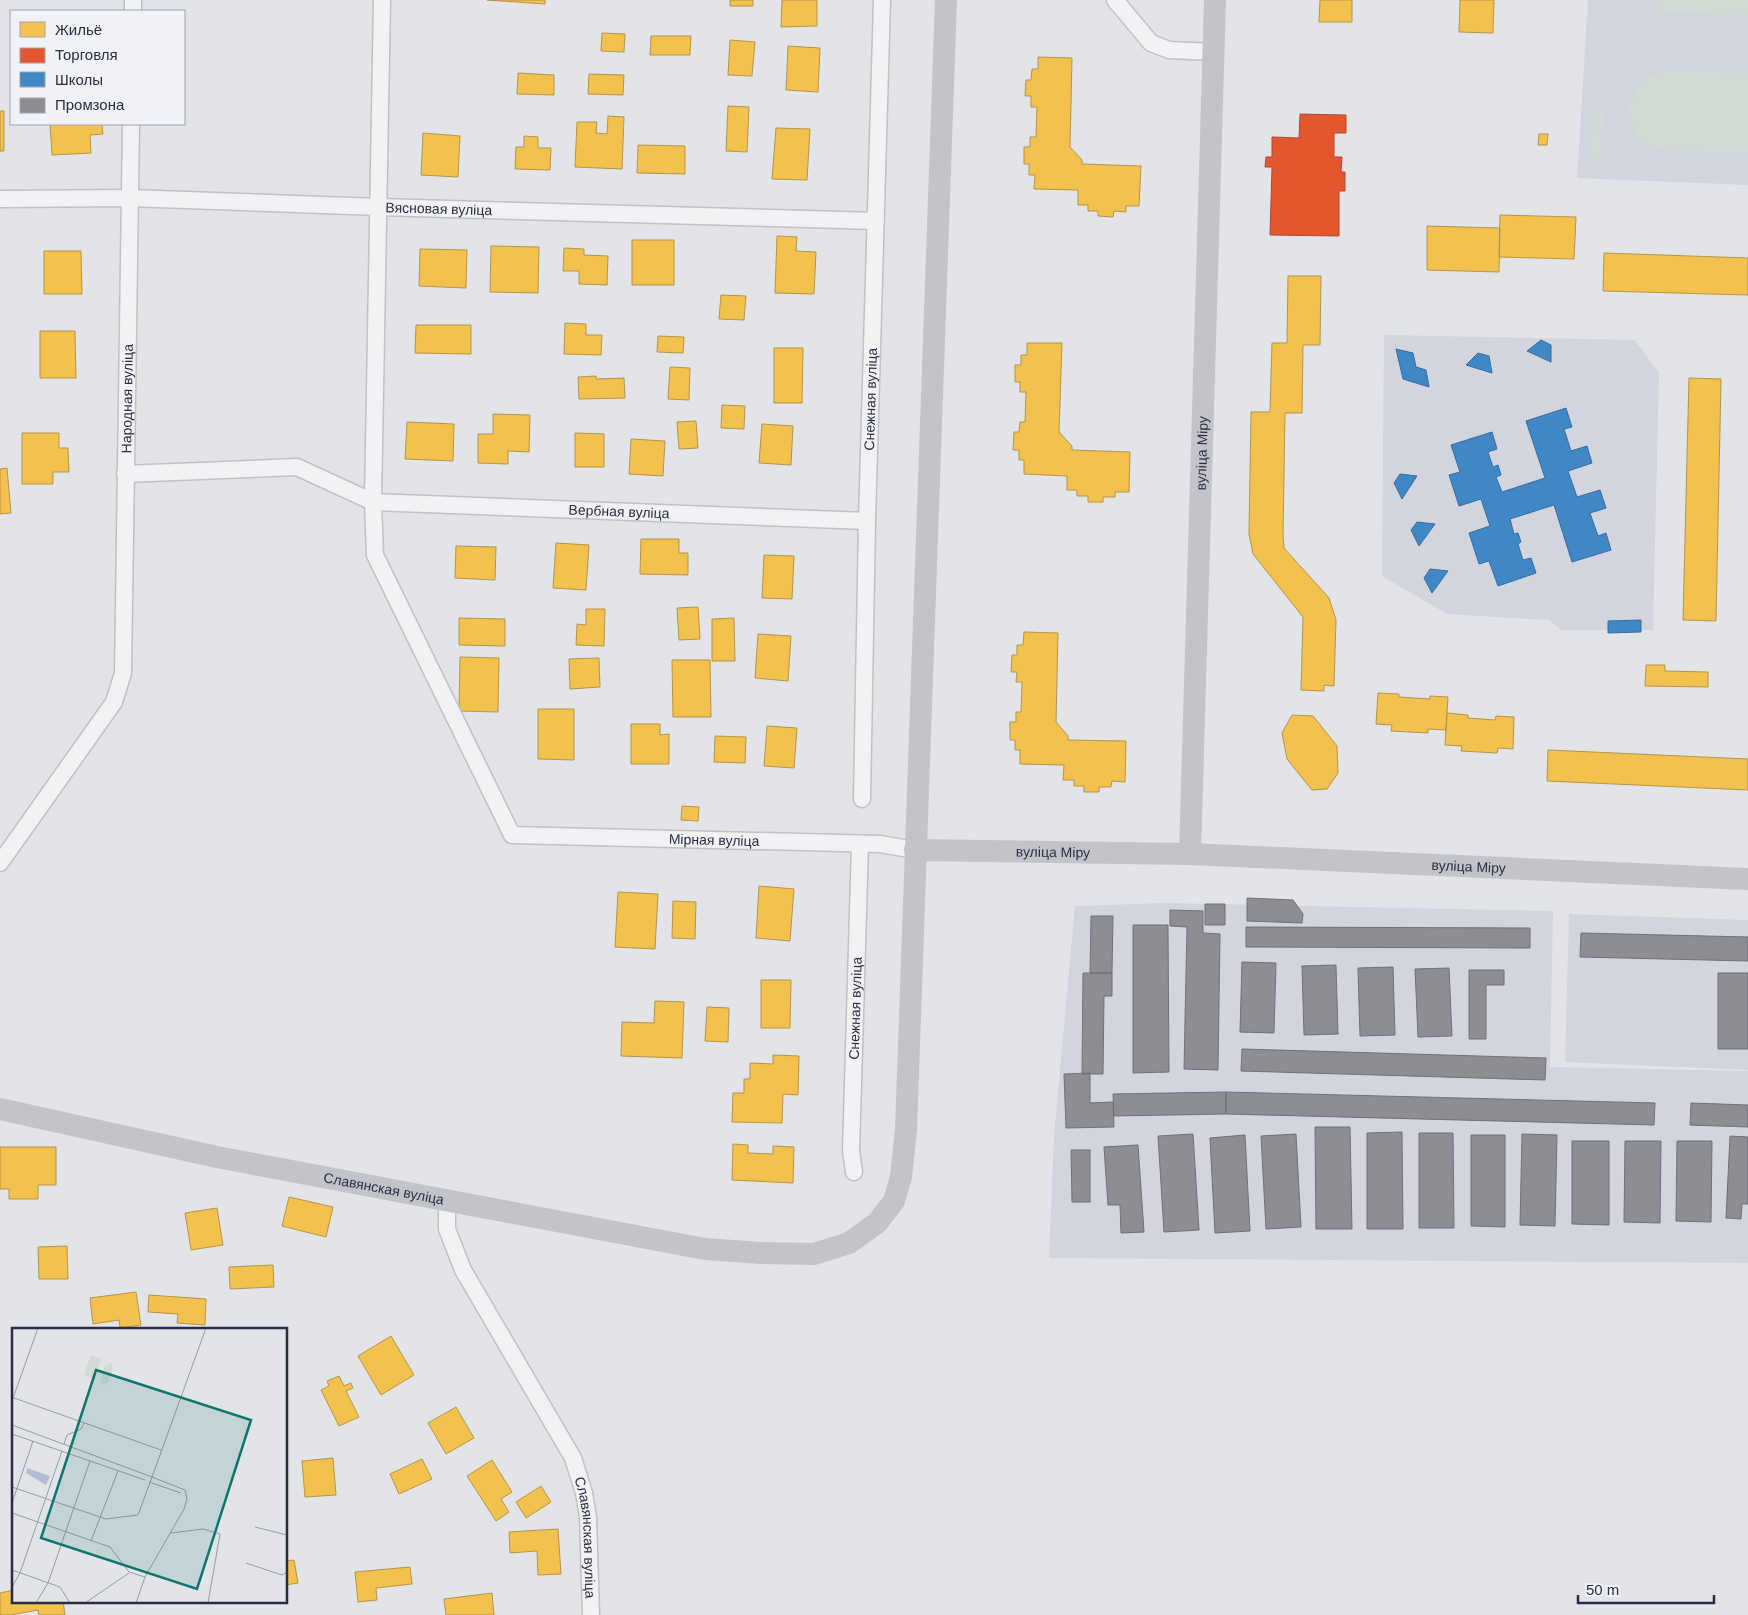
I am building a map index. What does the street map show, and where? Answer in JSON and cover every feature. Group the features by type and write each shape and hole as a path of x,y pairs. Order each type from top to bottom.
{"street":[{"path":"126,474 297,467 373,502 382,0"},
{"name":"Снежная вуліца","path":"862,799 867,521 882,0"},
{"path":"447,1201 705,1249 814,1254 849,1243 877,1223 894,1201 901,1177 906,1130 946,0"},
{"path":"1115,0 1151,43 1169,50 1214,52"},
{"name":"вуліца Міру","path":"1190,854 1215,0"},
{"name":"Народная вуліца","path":"0,863 114,702 123,672 131,125"},
{"name":"Вясновая вуліца","path":"0,200 130,198 876,221"},
{"name":"Мірная вуліца","path":"373,502 375,555 512,836 880,844 915,850"},
{"name":"Вербная вуліца","path":"373,502 867,521"},
{"name":"Снежная вуліца","path":"854,1172 851,1151 860,844"},
{"name":"вуліца Міру","path":"915,850 1190,854 1748,879"},
{"name":"Славянская вуліца","path":"0,1109 217,1157 447,1201 447,1229 463,1270 573,1458 584,1494 588,1517 591,1615"}],"shaded area":[{"path":"1588,0 1748,0 1748,185 1577,178"},
{"path":"1658,0 1748,0 1748,15 1658,11"},
{"path":"1670,70 1748,73 1748,152 1698,152 1660,149 1652,146 1640,137 1633,127 1630,114 1631,102 1636,90 1644,80 1656,73"},
{"path":"1594,110 1605,111 1599,162 1596,165 1590,164"},
{"path":"1384,335 1635,340 1659,373 1653,630 1561,630 1549,620 1447,614 1382,576"},
{"path":"1165,903 1553,911 1550,1067 1748,1071 1748,1263 1049,1258 1054,1136 1075,906"},
{"path":"1569,914 1748,920 1748,1070 1565,1062"}],"building: Жильё":[{"path":"487,0 545,0 545,4"},
{"path":"730,0 753,0 753,6 730,6"},
{"path":"782,0 817,0 817,26 781,27"},
{"path":"1320,0 1352,0 1352,22 1319,22"},
{"path":"1460,0 1494,0 1493,33 1459,32"},
{"path":"602,33 625,34 624,52 601,51"},
{"path":"651,36 691,36 690,55 650,55"},
{"path":"730,40 755,42 752,76 728,75"},
{"path":"788,46 820,48 818,92 786,90"},
{"path":"1038,57 1072,58 1070,147 1082,160 1082,164 1141,166 1139,206 1126,206 1126,212 1114,211 1113,217 1098,216 1098,211 1088,211 1088,205 1078,205 1078,190 1034,189 1035,175 1029,175 1029,164 1024,164 1024,147 1030,147 1030,137 1036,137 1037,107 1031,107 1031,96 1025,96 1026,80 1031,80 1032,69 1038,69"},
{"path":"518,73 554,75 554,95 517,94"},
{"path":"589,74 624,75 623,95 588,94"},
{"path":"728,106 749,107 747,152 726,151"},
{"path":"0,111 4,111 4,151 0,151"},
{"path":"608,116 624,117 622,169 575,167 577,122 597,122 596,133 607,134"},
{"path":"50,125 102,125 103,134 90,135 91,153 52,155"},
{"path":"776,128 810,129 807,180 772,179"},
{"path":"423,133 460,136 458,177 421,175"},
{"path":"1539,134 1548,134 1547,145 1538,145"},
{"path":"524,136 538,137 538,148 551,148 550,170 515,169 516,147 524,147"},
{"path":"638,145 685,146 685,174 637,173"},
{"path":"1500,215 1576,217 1574,259 1499,257"},
{"path":"1427,226 1500,228 1499,272 1427,270"},
{"path":"777,236 797,237 796,251 816,252 814,294 775,293"},
{"path":"632,240 674,240 674,285 632,285"},
{"path":"491,246 539,247 538,293 490,292"},
{"path":"564,248 584,249 584,255 608,256 607,285 579,284 579,271 563,271"},
{"path":"420,249 467,250 466,288 419,286"},
{"path":"44,251 81,251 82,294 44,294"},
{"path":"1604,253 1748,258 1748,295 1603,291"},
{"path":"1288,276 1321,276 1320,345 1303,345 1302,413 1285,413 1283,534 1284,548 1329,598 1336,620 1334,686 1324,685 1324,691 1301,690 1303,617 1253,554 1249,534 1251,412 1270,412 1272,343 1287,343"},
{"path":"721,295 746,296 744,320 719,319"},
{"path":"565,323 586,324 586,335 602,335 601,355 564,354"},
{"path":"416,325 471,325 471,354 415,353"},
{"path":"40,331 75,331 76,378 40,378"},
{"path":"658,336 684,337 683,353 657,352"},
{"path":"1027,343 1062,343 1059,432 1072,446 1072,450 1130,452 1129,492 1115,492 1115,497 1103,497 1103,502 1088,502 1088,496 1077,496 1077,490 1067,490 1067,476 1024,474 1024,460 1019,460 1019,450 1013,450 1014,432 1019,432 1020,422 1025,422 1026,392 1020,392 1020,382 1015,382 1015,365 1021,365 1021,355 1027,355"},
{"path":"774,348 803,348 802,403 774,403"},
{"path":"670,367 690,368 689,400 668,399"},
{"path":"596,376 596,379 624,378 625,398 579,399 578,377"},
{"path":"1689,378 1721,379 1716,621 1683,620"},
{"path":"722,405 745,406 744,429 721,428"},
{"path":"493,414 530,415 529,452 508,451 508,464 478,463 478,434 493,434"},
{"path":"696,421 698,448 679,449 677,422"},
{"path":"407,422 454,424 453,461 405,459"},
{"path":"762,424 793,426 791,465 759,463"},
{"path":"22,433 59,433 59,448 68,448 69,472 53,472 53,484 22,484"},
{"path":"575,433 604,434 604,467 575,467"},
{"path":"631,439 665,441 663,476 629,474"},
{"path":"7,468 11,513 0,514 0,469"},
{"path":"641,539 679,539 679,553 688,553 688,575 640,574"},
{"path":"556,543 589,545 586,590 553,588"},
{"path":"456,546 496,547 495,580 455,578"},
{"path":"764,555 794,556 792,599 762,598"},
{"path":"698,607 700,639 679,640 677,608"},
{"path":"586,609 605,609 604,646 576,645 577,624 586,625"},
{"path":"459,618 505,619 505,646 459,645"},
{"path":"734,618 735,661 712,661 712,619"},
{"path":"1024,632 1058,633 1056,722 1068,736 1068,740 1126,741 1125,782 1112,781 1111,787 1099,787 1099,792 1084,792 1084,786 1074,786 1074,780 1063,780 1064,765 1020,764 1020,750 1015,750 1015,740 1010,740 1010,722 1016,722 1016,712 1021,712 1022,682 1016,682 1017,672 1011,672 1012,655 1017,655 1017,645 1023,645"},
{"path":"758,634 791,636 788,681 755,678"},
{"path":"460,657 499,658 498,712 459,711"},
{"path":"599,658 600,687 570,689 569,659"},
{"path":"672,660 710,660 711,717 673,717"},
{"path":"1646,665 1665,665 1665,671 1708,672 1708,687 1645,686"},
{"path":"1378,693 1399,694 1399,697 1430,699 1430,696 1448,697 1446,730 1428,729 1428,733 1391,731 1392,725 1376,724"},
{"path":"538,709 574,709 574,760 538,759"},
{"path":"1447,713 1468,715 1468,718 1495,720 1496,716 1514,717 1513,749 1498,748 1497,753 1461,751 1462,746 1445,745"},
{"path":"1292,715 1313,716 1337,746 1338,773 1327,789 1312,790 1287,759 1282,733"},
{"path":"631,724 660,724 660,735 669,734 669,764 631,764"},
{"path":"767,726 797,728 794,768 764,766"},
{"path":"715,736 746,737 745,763 714,762"},
{"path":"1548,750 1748,759 1748,790 1547,781"},
{"path":"682,806 699,807 698,821 681,820"},
{"path":"759,886 794,889 790,941 756,938"},
{"path":"618,892 658,894 655,949 615,947"},
{"path":"673,901 696,902 695,939 672,938"},
{"path":"761,980 791,980 790,1028 761,1028"},
{"path":"655,1001 684,1002 682,1058 621,1056 622,1022 654,1023"},
{"path":"707,1007 729,1008 728,1042 705,1041"},
{"path":"773,1055 799,1056 798,1095 783,1094 782,1123 732,1122 733,1093 744,1093 744,1079 750,1079 750,1063 773,1064"},
{"path":"733,1144 748,1145 748,1153 773,1154 773,1146 794,1147 793,1183 732,1180"},
{"path":"0,1147 56,1147 56,1185 38,1185 38,1199 9,1199 9,1189 0,1189"},
{"path":"289,1197 333,1207 326,1237 282,1226"},
{"path":"217,1208 223,1245 191,1250 185,1213"},
{"path":"67,1246 68,1279 39,1279 38,1247"},
{"path":"273,1265 274,1287 230,1289 229,1267"},
{"path":"136,1292 141,1325 120,1328 119,1320 93,1324 90,1298"},
{"path":"149,1295 206,1299 205,1325 177,1323 178,1314 148,1312"},
{"path":"391,1336 414,1375 381,1395 358,1356"},
{"path":"339,1376 344,1386 351,1383 353,1388 346,1391 359,1417 339,1426 321,1390 329,1386 327,1381"},
{"path":"456,1407 474,1438 446,1454 428,1423"},
{"path":"333,1458 336,1495 305,1497 302,1461"},
{"path":"422,1459 432,1479 399,1494 390,1474"},
{"path":"492,1460 512,1492 501,1499 509,1512 496,1521 467,1476"},
{"path":"541,1486 551,1502 526,1518 516,1502"},
{"path":"558,1529 561,1574 538,1575 537,1551 510,1553 509,1532"},
{"path":"294,1560 298,1583 288,1585 288,1561"},
{"path":"410,1567 412,1584 376,1588 377,1600 358,1602 355,1572"},
{"path":"12,1590 12,1602 63,1602 65,1615 39,1615 38,1610 0,1615 0,1593"},
{"path":"492,1593 494,1615 446,1615 444,1599"}],"building: Торговля":[{"path":"1300,114 1346,115 1346,133 1334,133 1334,157 1342,157 1341,172 1345,172 1345,191 1339,191 1339,236 1270,235 1272,167 1265,167 1266,157 1272,157 1272,137 1299,138"}],"building: Школы":[{"path":"1541,340 1551,345 1551,362 1527,351"},
{"path":"1396,349 1413,353 1416,367 1426,370 1429,387 1403,379"},
{"path":"1478,353 1489,356 1492,373 1466,365"},
{"path":"1566,408 1572,427 1564,429 1571,451 1587,446 1592,463 1568,471 1577,497 1600,490 1606,508 1590,513 1598,536 1606,533 1611,550 1572,562 1554,505 1510,519 1514,534 1518,533 1521,542 1518,544 1523,560 1531,558 1536,573 1498,586 1489,561 1479,564 1469,533 1490,526 1481,499 1459,506 1449,475 1460,472 1451,445 1492,432 1497,449 1488,452 1493,467 1498,465 1501,475 1496,477 1502,492 1545,478 1526,421"},
{"path":"1400,474 1417,476 1402,499 1394,483"},
{"path":"1417,522 1435,524 1419,546 1411,530"},
{"path":"1430,569 1448,571 1432,593 1424,578"},
{"path":"1641,620 1641,632 1608,633 1608,621"}],"building: Промзона":[{"path":"1247,898 1293,900 1303,914 1302,923 1247,921"},
{"path":"1205,904 1225,904 1225,925 1205,925"},
{"path":"1170,910 1203,911 1203,933 1220,934 1218,1070 1184,1069 1187,927 1170,926"},
{"path":"1091,916 1113,916 1112,973 1090,973"},
{"path":"1133,925 1168,925 1169,1072 1133,1073"},
{"path":"1246,927 1530,928 1530,948 1246,947"},
{"path":"1581,933 1748,937 1748,961 1580,957"},
{"path":"1242,962 1276,963 1274,1033 1240,1032"},
{"path":"1336,965 1338,1034 1304,1035 1302,966"},
{"path":"1393,967 1395,1035 1360,1036 1358,968"},
{"path":"1449,968 1452,1036 1418,1037 1415,969"},
{"path":"1469,970 1504,970 1504,985 1486,985 1486,1039 1469,1039"},
{"path":"1083,973 1112,973 1112,996 1104,996 1103,1074 1082,1074"},
{"path":"1718,973 1748,973 1748,1049 1718,1049"},
{"path":"1242,1049 1546,1058 1545,1080 1241,1071"},
{"path":"1090,1073 1090,1103 1113,1102 1114,1127 1066,1128 1064,1074"},
{"path":"1226,1092 1655,1103 1654,1125 1226,1114"},
{"path":"1226,1092 1226,1114 1114,1116 1113,1094"},
{"path":"1691,1103 1748,1105 1748,1127 1690,1125"},
{"path":"1315,1127 1350,1127 1352,1229 1316,1229"},
{"path":"1402,1132 1403,1229 1367,1229 1367,1133"},
{"path":"1419,1133 1453,1133 1454,1228 1419,1228"},
{"path":"1193,1134 1199,1230 1164,1232 1158,1136"},
{"path":"1296,1134 1301,1227 1266,1229 1261,1136"},
{"path":"1522,1134 1557,1135 1555,1226 1520,1225"},
{"path":"1245,1135 1250,1231 1215,1233 1210,1138"},
{"path":"1471,1135 1505,1135 1505,1227 1471,1226"},
{"path":"1730,1136 1748,1137 1748,1204 1742,1204 1741,1219 1726,1218"},
{"path":"1572,1141 1609,1141 1609,1225 1572,1224"},
{"path":"1625,1141 1661,1141 1660,1223 1624,1222"},
{"path":"1677,1141 1712,1141 1711,1222 1676,1221"},
{"path":"1138,1145 1144,1232 1121,1233 1120,1205 1108,1205 1104,1147"},
{"path":"1071,1150 1090,1150 1090,1202 1072,1202"}]}
